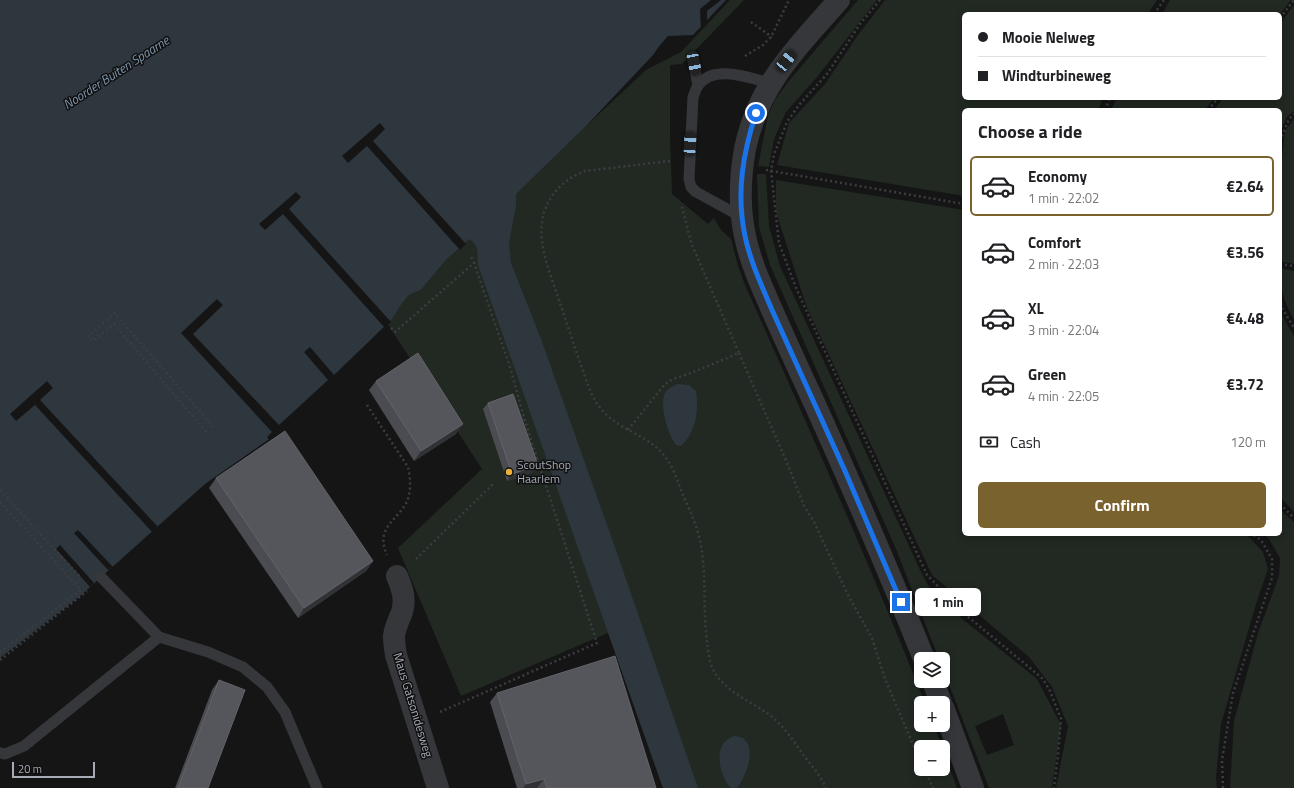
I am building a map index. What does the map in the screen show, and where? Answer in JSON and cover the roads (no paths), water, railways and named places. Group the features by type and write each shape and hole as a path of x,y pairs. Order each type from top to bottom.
{"street":[{"path":"839,0 792,54 770,83 756,113 745,148 741,193 742,217 745,237 764,290 848,478 921,652"},
{"name":"Maus Gatsonidesweg","path":"397,576 402,587 404,599 394,637 396,655 438,788"},
{"path":"950,726 973,788"}],"lane":[{"path":"694,63 698,86"},
{"path":"742,217 696,192 691,187 689,179 689,160 693,97 698,86 707,78 718,74 734,74 770,83"},
{"path":"101,577 159,637 208,652 242,667 267,687 285,712 317,788"},
{"path":"0,753 5,754 24,746 159,637"}],"water":[{"name":"Noorder Buiten Spaarne","path":"0,0 726,0 693,35 668,36 653,55 586,126 516,194 516,205 509,243 511,263 541,339 698,788 663,788 478,265 478,253 475,244 469,239 446,260 421,290 409,295 391,320 278,433 205,484 80,596 0,658"},
{"path":"678,384 689,385 696,391 697,399 697,414 693,428 681,446 676,445 670,434 665,420 663,405 663,398 666,391"},
{"path":"735,736 743,738 748,744 750,757 746,771 737,788 731,788 726,782 720,767 720,751 728,739"}],"place":[{"name":"ScoutShop Haarlem","path":"509,472"}]}
